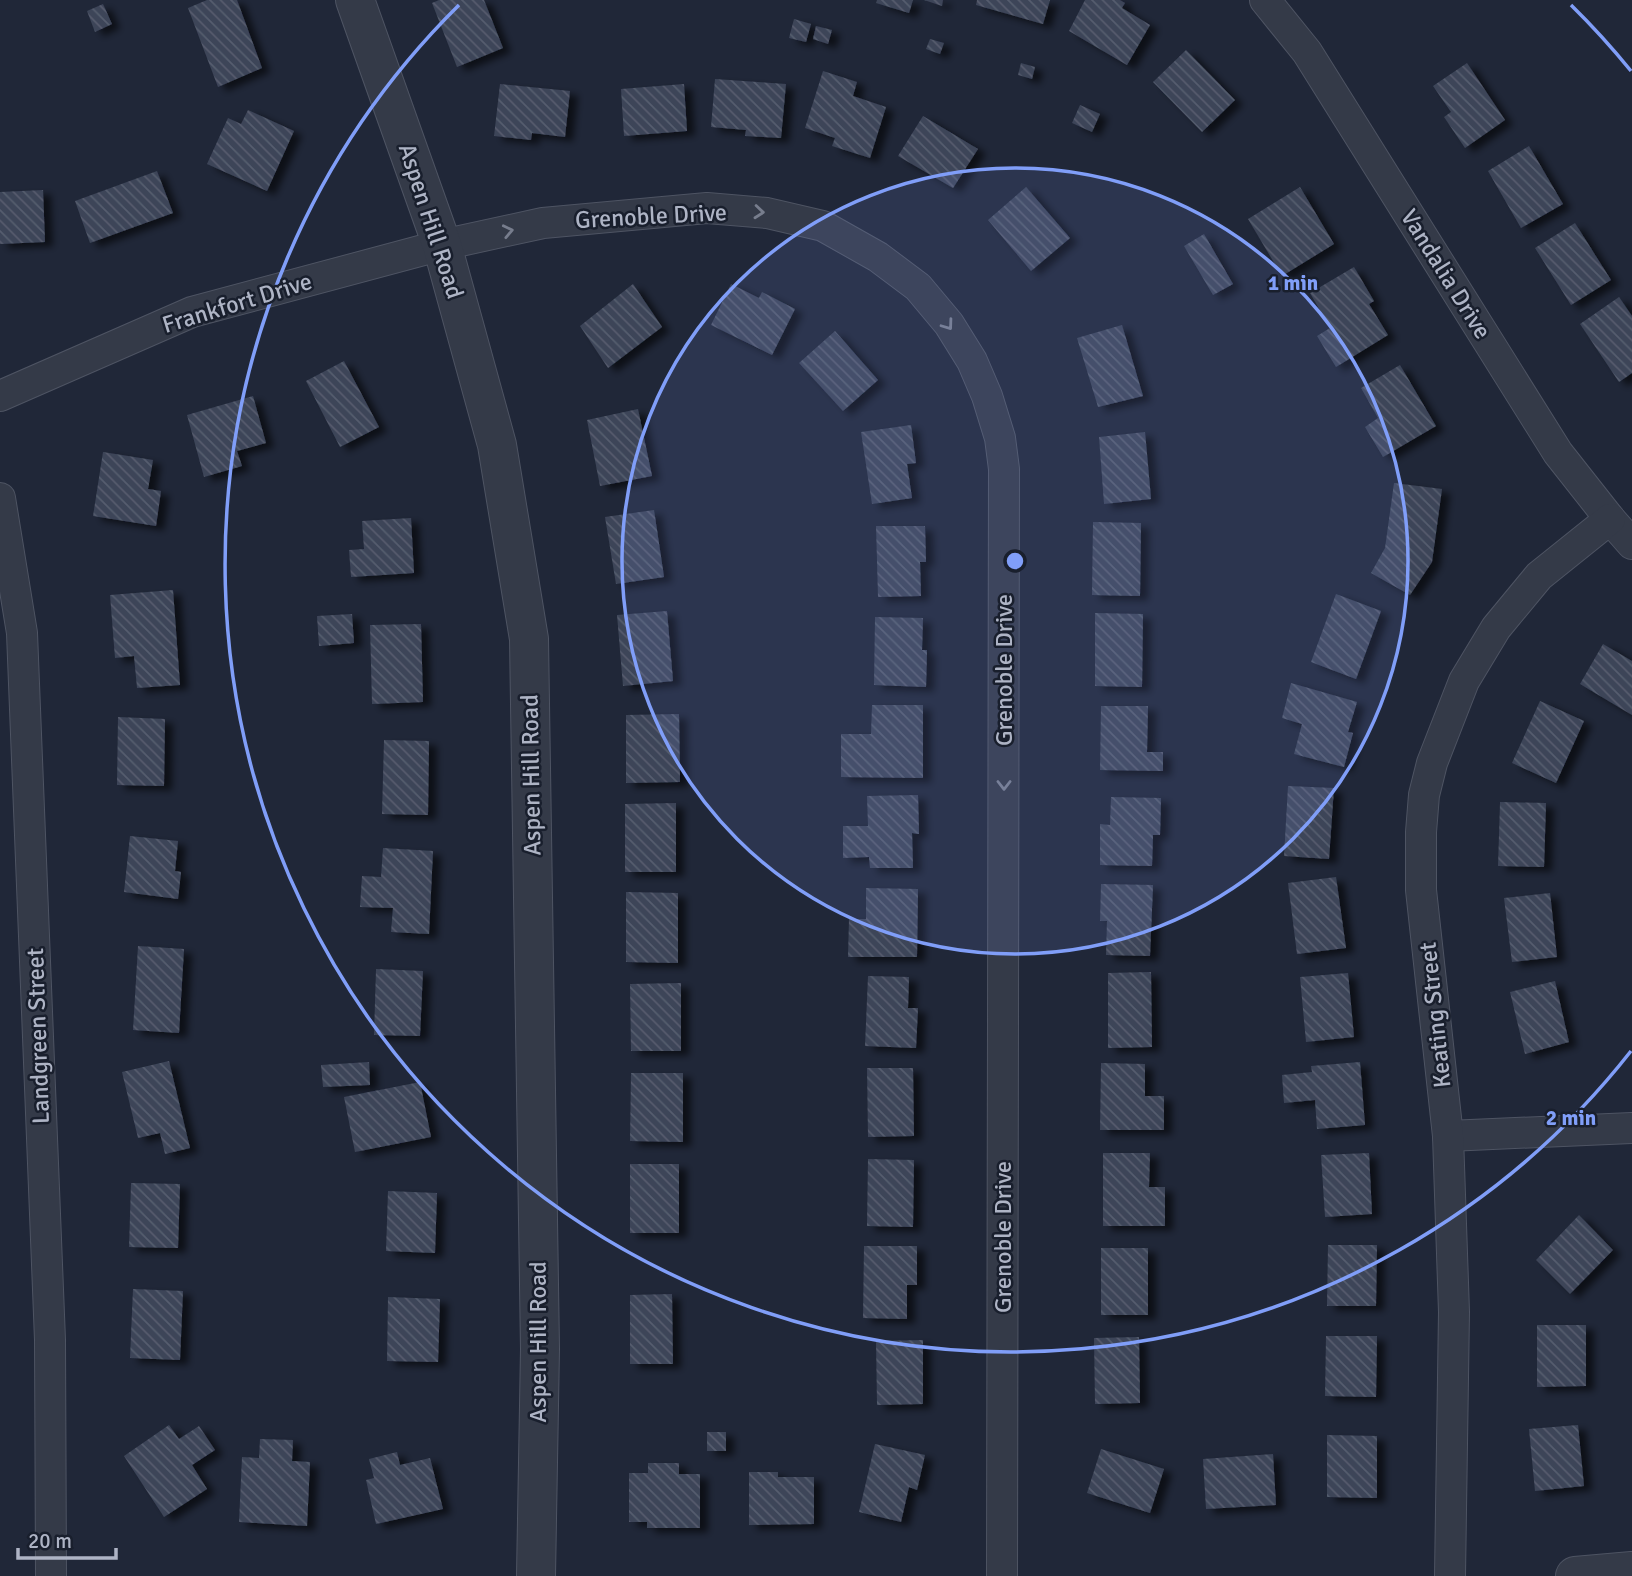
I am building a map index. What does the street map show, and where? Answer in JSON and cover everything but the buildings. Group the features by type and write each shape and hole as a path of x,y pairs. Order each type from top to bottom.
{"street":[{"name":"Aspen Hill Road","path":"355,0 442,245 497,444 529,639 540,1349 536,1576"},
{"name":"Vandalia Drive","path":"1265,0 1307,52 1558,453 1632,544"},
{"name":"Grenoble Drive","path":"442,245 543,223 707,208 767,213 823,226 878,257 918,287 949,324 972,361 982,384 1000,438 1004,468 1002,1576"},
{"name":"Frankfort Drive","path":"0,396 192,312 442,245"},
{"name":"Landgreen Street","path":"0,498 23,647 50,1340 51,1576"},
{"name":"Keating Street","path":"1450,1576 1454,1312 1448,1136 1421,890 1424,795 1432,763 1464,681 1496,628 1539,576 1610,519"},
{"path":"1448,1136 1632,1128"},
{"path":"1575,1576 1632,1571"}]}
